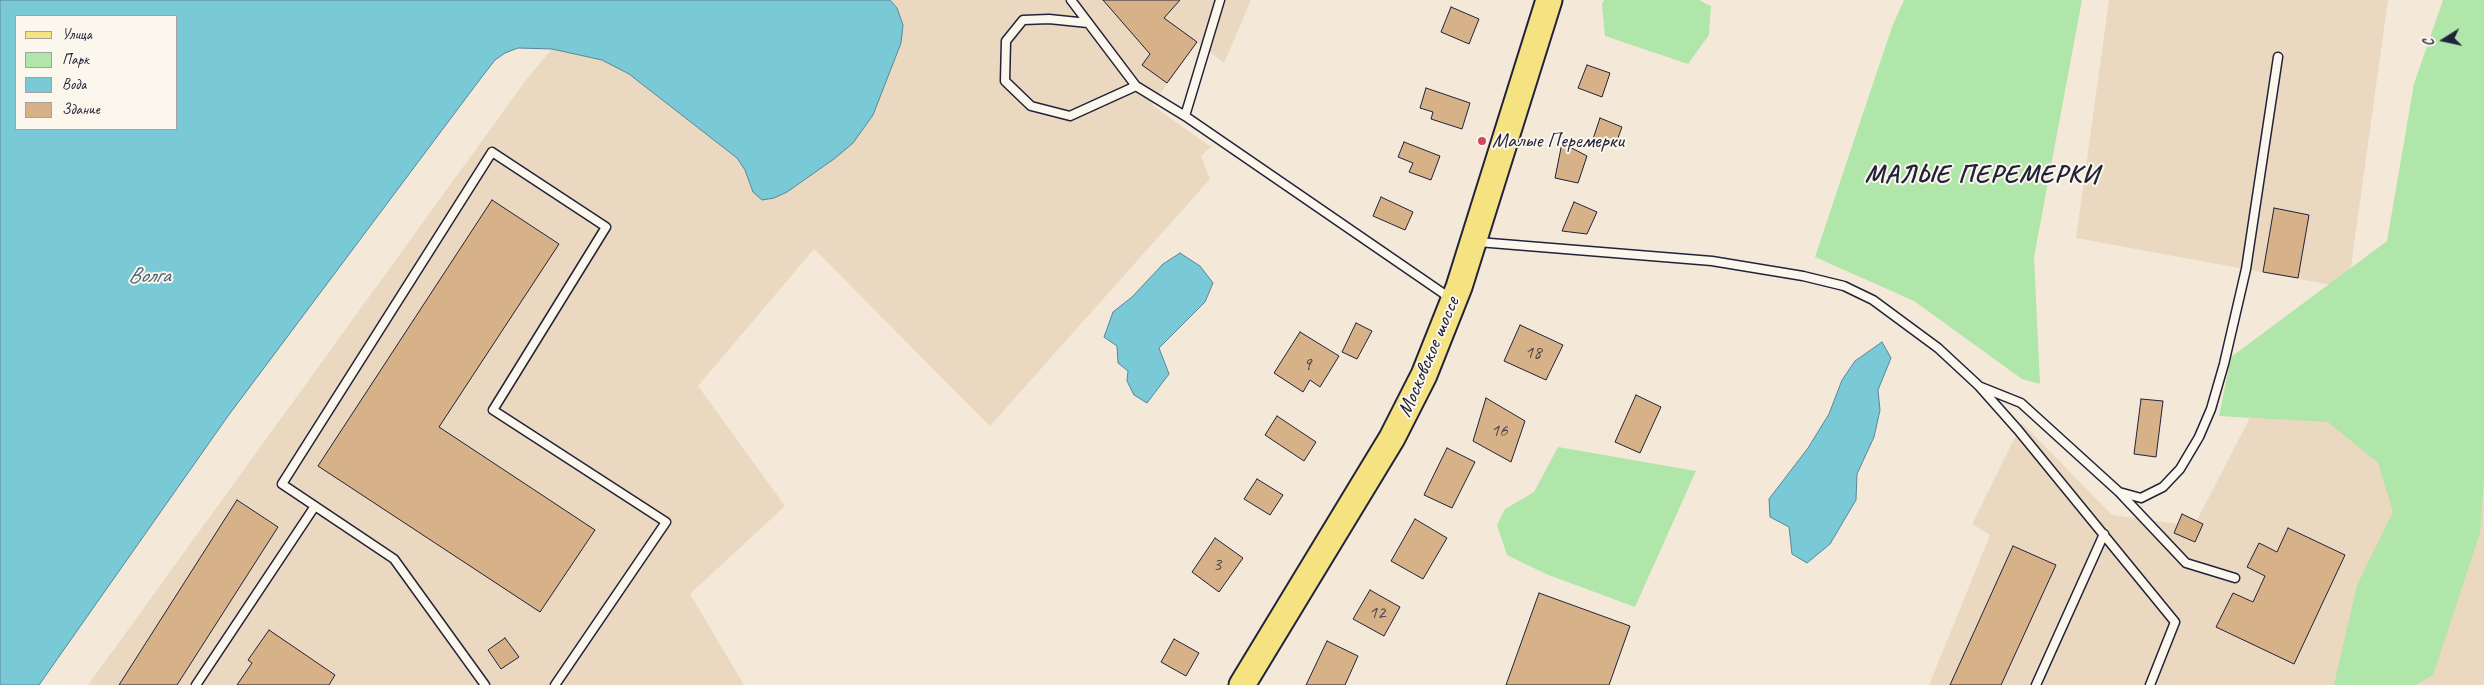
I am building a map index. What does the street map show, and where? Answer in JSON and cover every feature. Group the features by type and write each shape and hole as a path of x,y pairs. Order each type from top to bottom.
{"main road":[{"name":"Московское шоссе","path":"1242,685 1392,438 1427,368 1454,301 1549,0"}],"lane":[{"path":"1071,0 1136,86 1184,116 1454,301"},
{"path":"1184,116 1220,0"},
{"path":"1088,23 1049,18 1024,20 1006,41 1004,81 1031,106 1070,116 1136,86"},
{"path":"2118,492 2141,498 2163,487 2180,470 2199,436 2210,409 2246,269 2278,57"},
{"path":"485,685 394,559 282,484 492,152 606,227 493,410 666,522 555,685"},
{"path":"1473,242 1712,261 1803,276 1844,286 1873,300 1931,342 1979,386 2018,430 2175,622 2150,685"},
{"path":"1979,386 2021,403 2118,492 2186,563 2235,578"},
{"path":"196,685 315,506"},
{"path":"2036,685 2104,534"}],"shaded area":[{"path":"890,0 1251,0 1224,63 1197,42 1152,105 1211,147 1201,156 1210,179 990,426 814,249 698,386 785,506 690,594 744,685 88,685 526,80 552,49 602,60 629,74 737,158 745,170 753,192 787,192 834,159 873,115 901,42 897,8"},
{"path":"2109,0 2388,0 2348,288 2076,238"},
{"path":"2484,367 2484,685 1929,685 1990,535 1972,524 2022,423 2112,515 2194,526 2274,371"}],"green space":[{"path":"1604,0 1699,0 1711,6 1709,35 1688,64 1605,36 1602,4"},
{"path":"1904,0 2082,0 2034,257 2040,384 2022,379 1914,301 1815,257 1892,27"},
{"path":"2443,0 2484,0 2484,480 2480,533 2433,675 2416,685 2334,685 2357,585 2393,512 2378,463 2328,422 2219,416 2231,357 2387,241 2414,84"},
{"path":"1558,447 1696,471 1635,607 1546,574 1507,555 1497,525 1505,509 1534,492"}],"water":[{"name":"Волга","path":"0,0 890,0 897,8 903,25 901,43 873,115 853,143 834,159 787,192 774,198 762,200 753,192 745,170 737,158 629,74 602,60 552,49 518,48 505,53 495,60 228,416 39,685 0,685"},
{"path":"1180,253 1200,266 1213,283 1205,302 1159,348 1169,374 1147,403 1134,395 1127,381 1128,371 1118,363 1117,346 1104,337 1113,312 1132,297 1163,264"},
{"path":"1882,342 1891,358 1878,390 1880,410 1874,437 1857,474 1856,500 1830,544 1807,563 1792,554 1789,527 1770,517 1769,499 1808,448 1829,414 1842,380 1855,361"}],"building":[{"path":"1103,0 1180,0 1164,18 1197,42 1167,83 1142,65 1150,54"},
{"path":"1451,7 1479,19 1469,44 1441,32"},
{"path":"1587,65 1610,73 1602,97 1578,88"},
{"path":"1426,88 1470,103 1462,129 1431,119 1433,112 1420,108"},
{"path":"1600,118 1622,127 1615,146 1592,142"},
{"path":"1404,142 1440,156 1431,180 1409,172 1413,163 1398,157"},
{"path":"1562,143 1587,156 1578,183 1555,178"},
{"path":"1381,197 1413,212 1405,230 1373,216"},
{"path":"492,200 559,244 439,427 595,530 540,612 318,466"},
{"path":"1574,202 1597,212 1587,234 1562,231"},
{"path":"2274,208 2309,215 2298,278 2263,272"},
{"path":"1356,323 1372,331 1357,359 1342,352"},
{"path":"1520,325 1563,345 1546,380 1504,361"},
{"path":"1300,332 1339,356 1320,387 1310,380 1303,392 1274,373"},
{"path":"1636,395 1661,407 1640,453 1615,442"},
{"path":"1486,398 1525,421 1511,462 1473,441"},
{"path":"2141,399 2163,401 2156,457 2134,454"},
{"path":"1277,416 1316,442 1304,461 1265,435"},
{"path":"1447,448 1475,462 1452,508 1424,495"},
{"path":"1257,479 1283,495 1270,515 1244,499"},
{"path":"237,500 278,527 177,685 119,685"},
{"path":"2182,514 2203,524 2195,542 2174,533"},
{"path":"1415,519 1447,538 1423,579 1391,561"},
{"path":"2288,528 2345,555 2294,664 2216,627 2233,593 2253,602 2265,576 2247,567 2259,543 2277,552"},
{"path":"1215,538 1243,558 1219,592 1192,572"},
{"path":"2013,546 2056,565 2001,685 1950,685"},
{"path":"1370,590 1400,607 1384,636 1353,619"},
{"path":"1539,593 1630,626 1609,685 1506,685"},
{"path":"269,630 335,675 329,685 237,685 252,663 248,660"},
{"path":"505,638 519,657 501,669 488,650"},
{"path":"1174,639 1199,653 1186,676 1161,662"},
{"path":"1327,641 1358,656 1345,685 1306,685"}],"place":[{"name":"Малые Перемерки","path":"1482,141"}],"district":[{"name":"МАЛЫЕ ПЕРЕМЕРКИ","path":"1982,175"}]}
